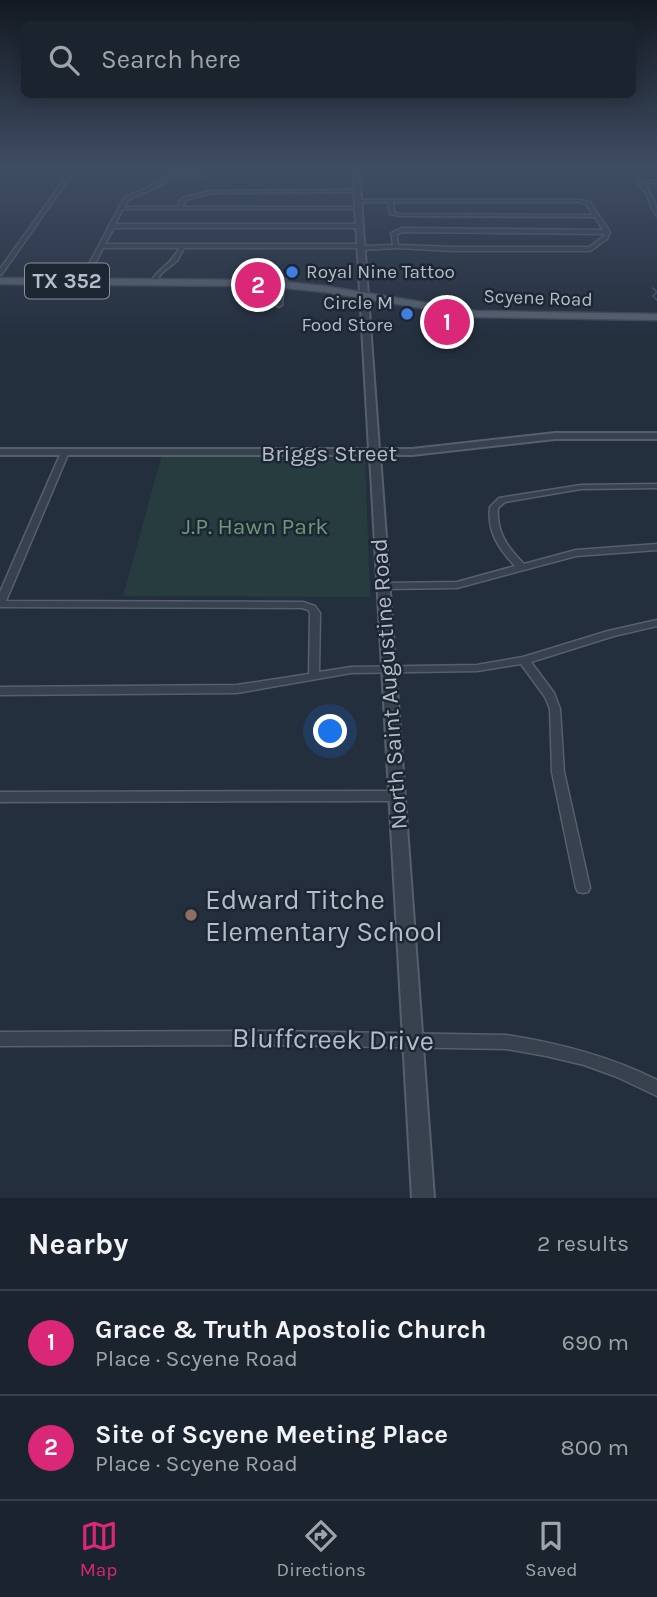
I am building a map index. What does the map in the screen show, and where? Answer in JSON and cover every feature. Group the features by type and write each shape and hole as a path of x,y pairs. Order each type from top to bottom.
{"main road":[{"name":"Scyene Road","path":"0,277 283,282 364,289 432,304 494,311 657,315"},
{"name":"Scyene Road","path":"283,282 364,289"}],"street":[{"path":"0,277 35,226"},
{"path":"92,269 91,266 111,226 359,226"},
{"name":"North Saint Augustine Road","path":"359,226 423,1198"},
{"path":"603,226 607,232"},
{"path":"396,246 394,233 402,230 607,232"},
{"path":"101,246 590,249 605,238 607,232"},
{"path":"155,279 160,271 176,263 182,246"},
{"path":"279,305 283,282"},
{"name":"Briggs Street","path":"0,452 425,452 555,436 657,436"},
{"path":"65,452 0,603 303,605 312,608 315,613 314,675"},
{"path":"522,567 505,550 495,527 494,507 502,500 581,487 657,486"},
{"path":"384,586 457,585 592,551 657,547"},
{"path":"0,691 237,689 351,670 477,668 524,660 612,633 657,623"},
{"path":"524,660 550,696 555,709 558,772 583,888"},
{"path":"0,797 396,796"},
{"name":"Bluffcreek Drive","path":"0,1039 274,1038 506,1042 544,1047 604,1063 657,1088"}],"green space":[{"name":"J.P. Hawn Park","path":"162,455 365,456 370,597 123,596"}],"waterway":[{"path":"653,288 657,292 653,296 657,300"}],"place":[{"name":"Royal Nine Tattoo","path":"292,272"},
{"name":"Site of Scyene Meeting Place","path":"258,285"},
{"name":"Circle M Food Store","path":"407,314"},
{"name":"Grace & Truth Apostolic Church","path":"447,322"},
{"name":"Edward Titche Elementary School","path":"191,915"}]}
